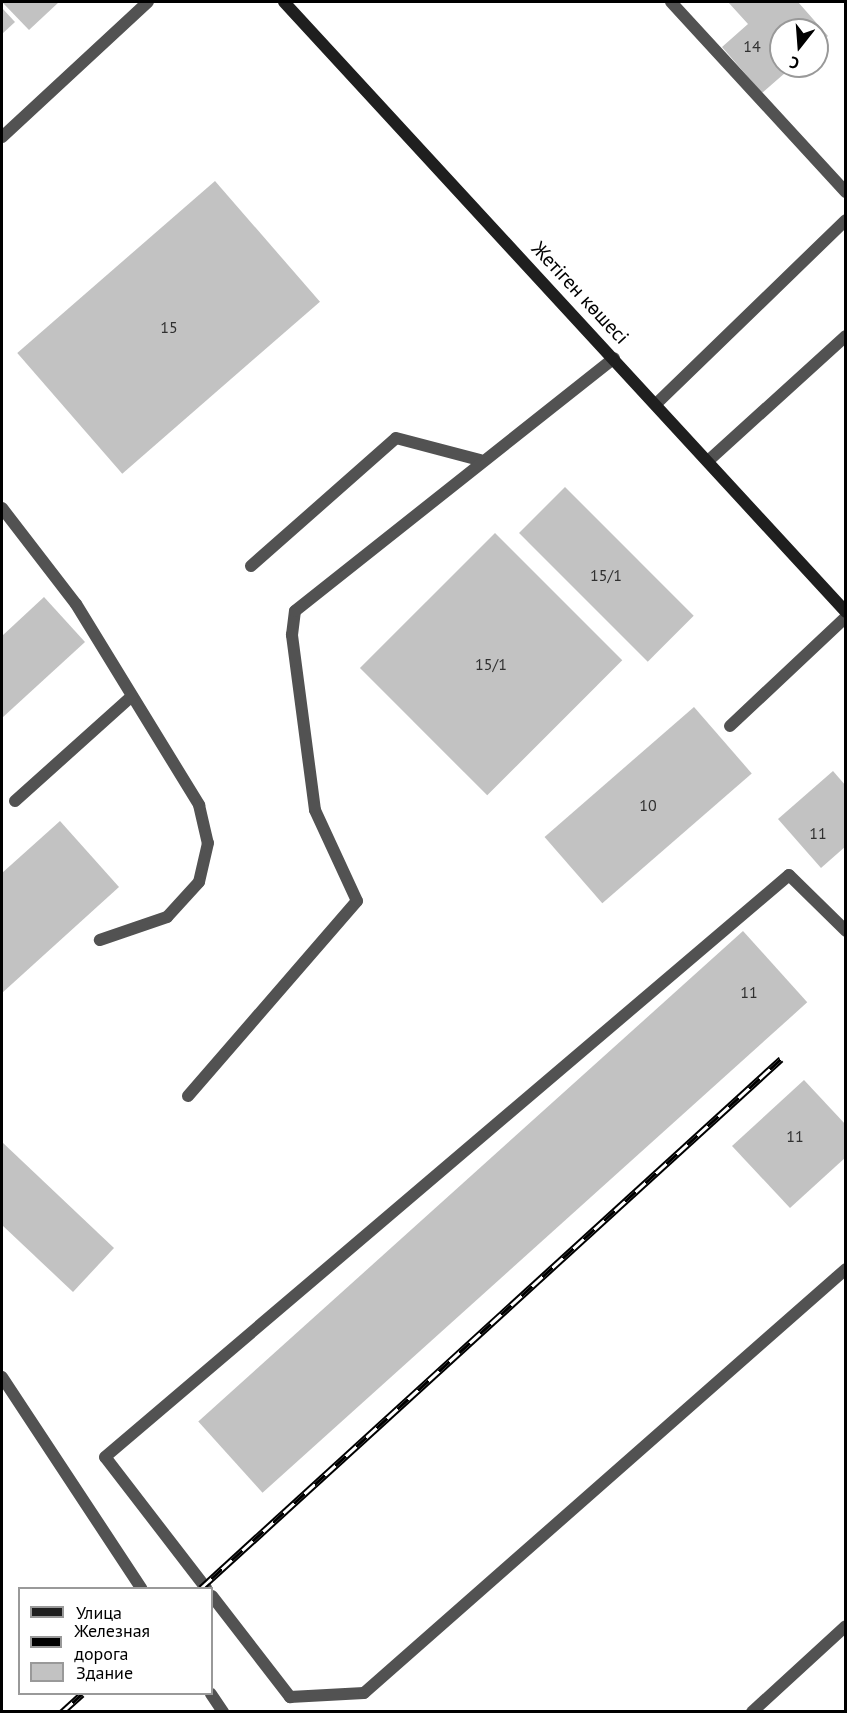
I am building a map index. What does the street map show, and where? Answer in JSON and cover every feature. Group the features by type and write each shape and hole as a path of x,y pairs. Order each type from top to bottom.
{"street":[{"name":"Жетіген көшесі","path":"284,2 846,612"}],"lane":[{"path":"2,137 148,2"},
{"path":"670,2 846,192"},
{"path":"656,404 846,220"},
{"path":"708,461 846,336"},
{"path":"188,1096 357,901 315,810 292,635 295,611 480,460 614,358"},
{"path":"251,566 396,438 480,460"},
{"path":"2,508 76,604 199,805 208,843 199,882 167,917 100,940"},
{"path":"730,726 846,617"},
{"path":"15,801 132,696"},
{"path":"205,1587 105,1457 789,874 846,931"},
{"path":"213,1597 290,1697 364,1693 846,1269"},
{"path":"2,1377 140,1587"},
{"path":"752,1712 846,1626"},
{"path":"212,1695 223,1712"}],"building":[{"path":"2,2 59,2 29,30"},
{"path":"728,2 798,2 812,18 769,18 769,78 779,78 762,93 722,47 748,24"},
{"path":"2,8 15,22 2,34"},
{"path":"215,181 320,302 122,474 17,353"},
{"path":"565,487 694,616 648,662 519,533"},
{"path":"495,533 622,660 487,795 360,668"},
{"path":"44,597 85,642 2,718 2,636"},
{"path":"694,707 752,773 602,903 545,837"},
{"path":"833,771 846,786 846,846 821,868 778,819"},
{"path":"60,821 119,887 2,993 2,873"},
{"path":"743,931 807,1002 263,1493 198,1421"},
{"path":"804,1080 846,1125 846,1157 790,1208 732,1146"},
{"path":"2,1142 114,1248 73,1292 2,1225"}],"railway":[{"path":"202,1587 781,1059"},
{"path":"62,1712 81,1695"}]}
